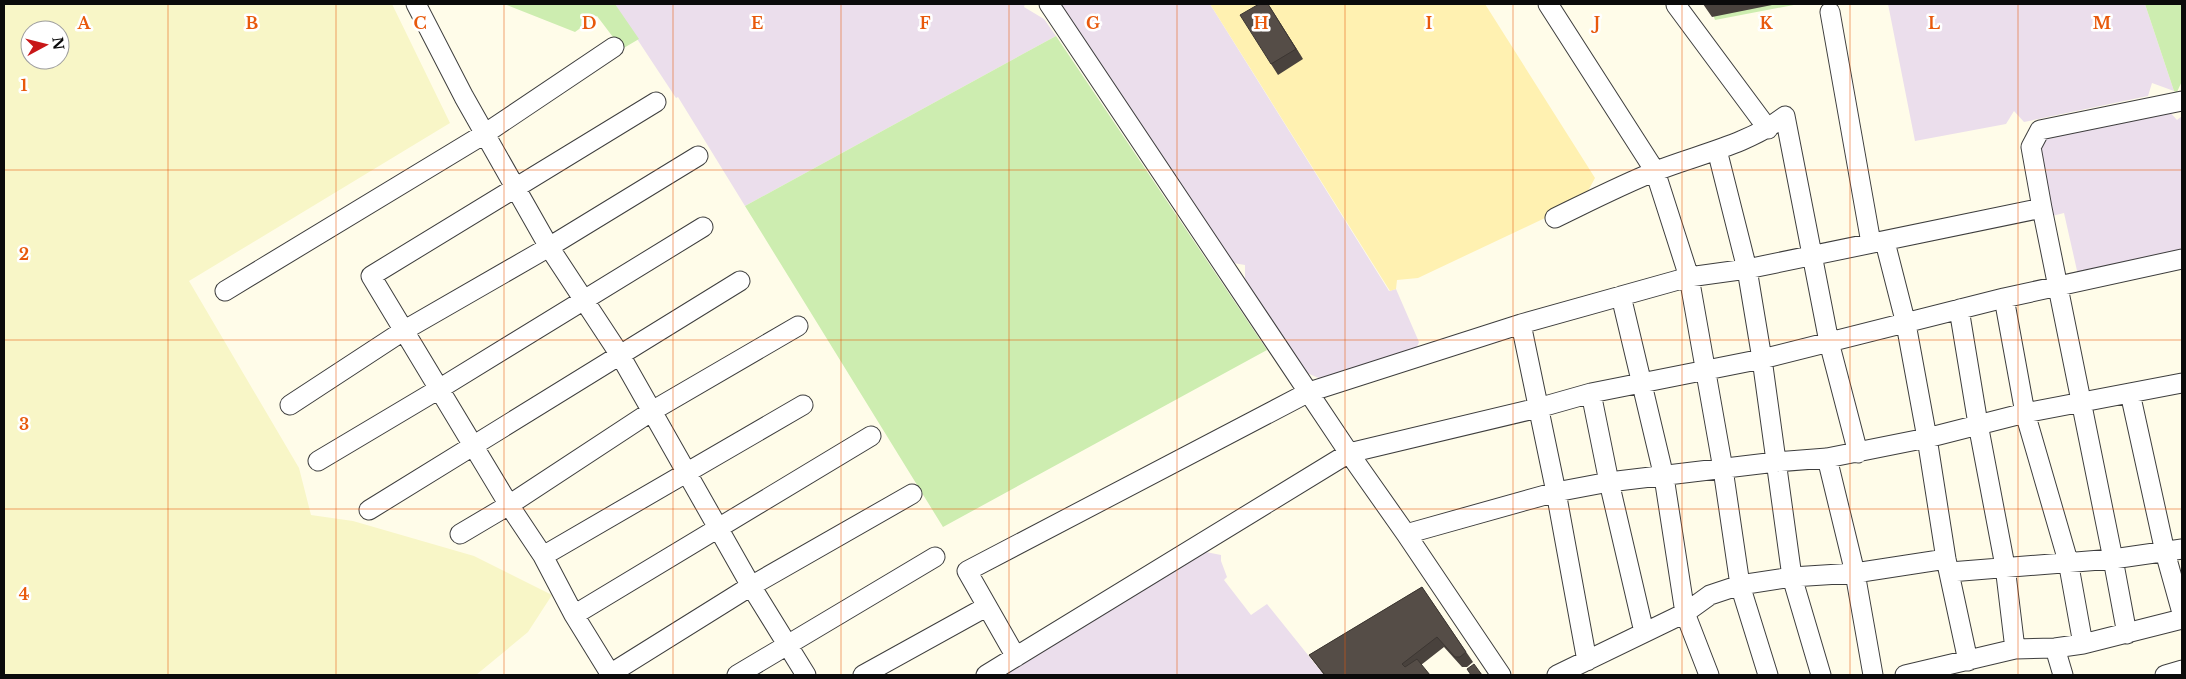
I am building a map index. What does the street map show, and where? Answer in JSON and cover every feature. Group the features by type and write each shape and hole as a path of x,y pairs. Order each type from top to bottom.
{"street":[{"path":"416,4 550,247 620,355 751,586 806,675"},
{"path":"1049,4 1349,453 1501,675"},
{"path":"1548,4 1655,171 1689,278 1723,469 1740,585 1768,675"},
{"path":"1676,5 1768,129"},
{"path":"1830,12 1878,242 1906,324 1948,566 1968,661"},
{"path":"225,291 486,133 614,47"},
{"path":"2127,634 2114,559 2080,403 2031,147 2040,130 2182,101"},
{"path":"656,102 371,276 474,444 509,505 543,556 574,615 610,674 751,586 912,494"},
{"path":"1555,218 1655,171 1718,150 1768,129 1785,116 1829,342 1858,453"},
{"path":"1718,150 1747,269 1762,359 1792,577 1821,675"},
{"path":"290,405 403,331 550,247 698,156"},
{"path":"1016,657 967,572 1308,392 1521,324 1689,278 1747,269 2042,208"},
{"path":"318,461 440,389 703,227"},
{"path":"986,675 1349,453 1538,408 1590,393 1762,359 2004,298 2182,259"},
{"path":"370,510 474,444 740,282"},
{"path":"1621,296 1664,477 1685,613 1709,675"},
{"path":"2004,298 2025,413 2068,561 2083,644"},
{"path":"1959,309 1978,424 2005,566 2015,649"},
{"path":"1521,324 1556,492 1587,662"},
{"path":"460,534 509,505 652,411 798,326"},
{"path":"1406,534 1556,492 1608,482 1858,453 2025,413 2182,383"},
{"path":"1590,393 1608,482 1644,632"},
{"path":"2130,393 2174,550 2182,614"},
{"path":"543,556 803,405"},
{"path":"574,615 870,436"},
{"path":"1827,458 1855,573 1873,675"},
{"path":"1557,675 1685,613 1710,594 1740,585 1792,577 1948,566 2005,566 2114,559 2174,550"},
{"path":"737,675 935,556"},
{"path":"863,675 986,607"},
{"path":"1905,675 2015,649 2054,648 2083,644 2182,619"},
{"path":"2054,648 2063,675"}],"shaded area":[{"path":"4,4 392,4 450,123 189,281 299,468 311,515 353,521 474,556 552,595 528,632 476,675 4,675"},
{"path":"614,4 1025,4 1024,7 1044,19 1056,36 745,206 678,97 676,98"},
{"path":"1060,4 1210,4 1389,291 1396,289 1419,342 1415,352 1321,379 1307,373 1245,281 1245,265 1233,263"},
{"path":"1888,4 2145,4 2174,91 2152,83 2148,96 2024,122 2014,111 2006,124 1915,141"},
{"path":"2167,109 2177,120 2182,116 2182,254 2078,275 2064,213 2052,216 2039,147 2043,138"},
{"path":"1206,552 1221,555 1221,561 1227,577 1224,580 1251,615 1267,604 1324,675 997,675"}],"green space":[{"path":"504,4 615,4 639,39 622,49 597,16 575,32"},
{"path":"1709,4 1799,4 1715,20"},
{"path":"2145,4 2182,4 2182,81 2177,92 2174,91"},
{"path":"1056,36 1267,350 943,527 745,206"}],"sand":[{"path":"1210,4 1485,4 1595,178 1583,200 1418,278 1397,280 1396,289 1390,291"}],"building":[{"path":"1259,4 1268,4 1296,49 1271,64 1240,15"},
{"path":"1422,587 1466,652 1460,657 1455,657 1437,637 1402,664 1405,667 1417,659 1430,675 1325,675 1309,655"},
{"path":"1474,664 1482,675 1471,675 1467,669"}]}
